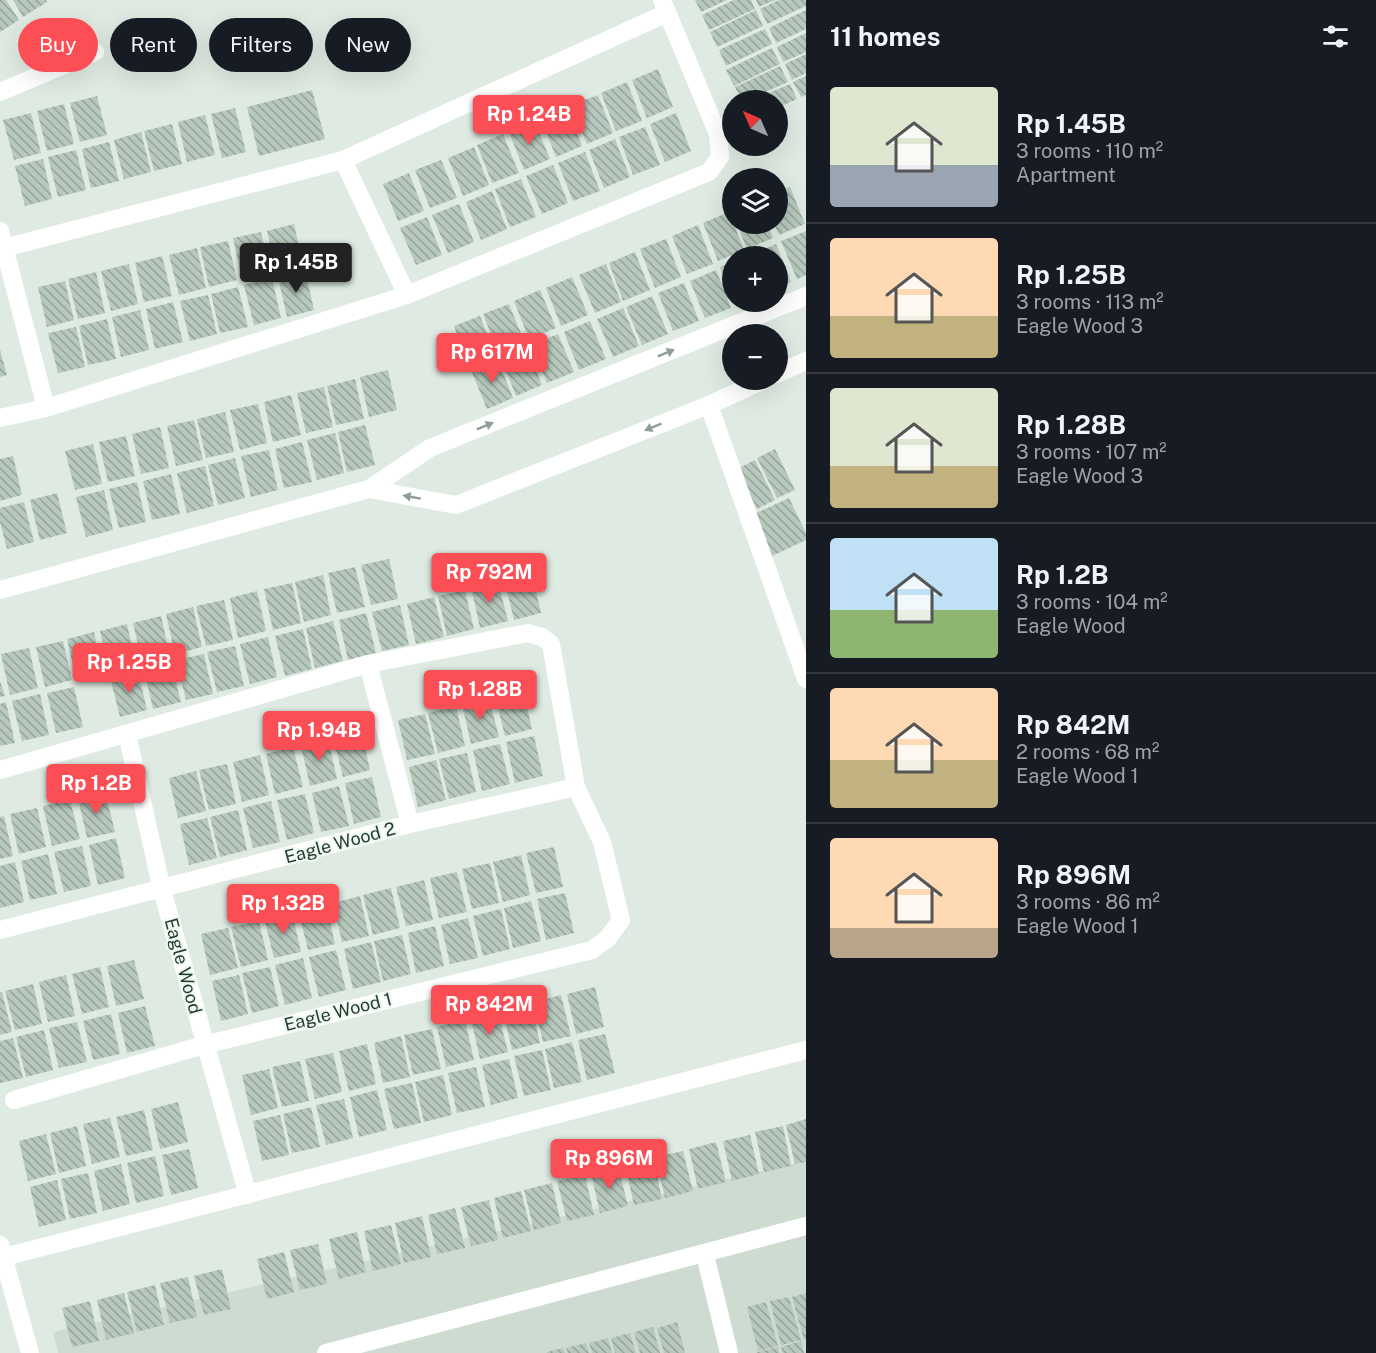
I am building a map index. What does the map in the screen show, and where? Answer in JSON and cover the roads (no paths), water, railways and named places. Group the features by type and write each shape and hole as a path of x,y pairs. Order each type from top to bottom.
{"street":[{"path":"0,418 45,408 407,296 709,172 720,157 718,134 665,6 343,160 1,242 45,408"},
{"path":"0,92 48,72"},
{"path":"343,160 407,296"},
{"path":"0,590 369,489 430,448 806,296"},
{"path":"788,369 806,361"},
{"path":"369,489 456,505 743,390"},
{"path":"709,405 806,679"},
{"path":"0,770 368,664 528,633 542,637 551,644 576,787"},
{"path":"368,664 410,824"},
{"name":"Eagle Wood","path":"127,734 162,890 248,1195"},
{"name":"Eagle Wood 2","path":"0,930 162,890 410,824 576,787"},
{"name":"Eagle Wood 1","path":"14,1100 204,1045 592,950 601,945 621,920 602,842 576,787"},
{"path":"30,1353 1,1254 248,1195 806,1050"},
{"path":"326,1353 705,1255 806,1226"},
{"path":"705,1255 729,1353"}]}
